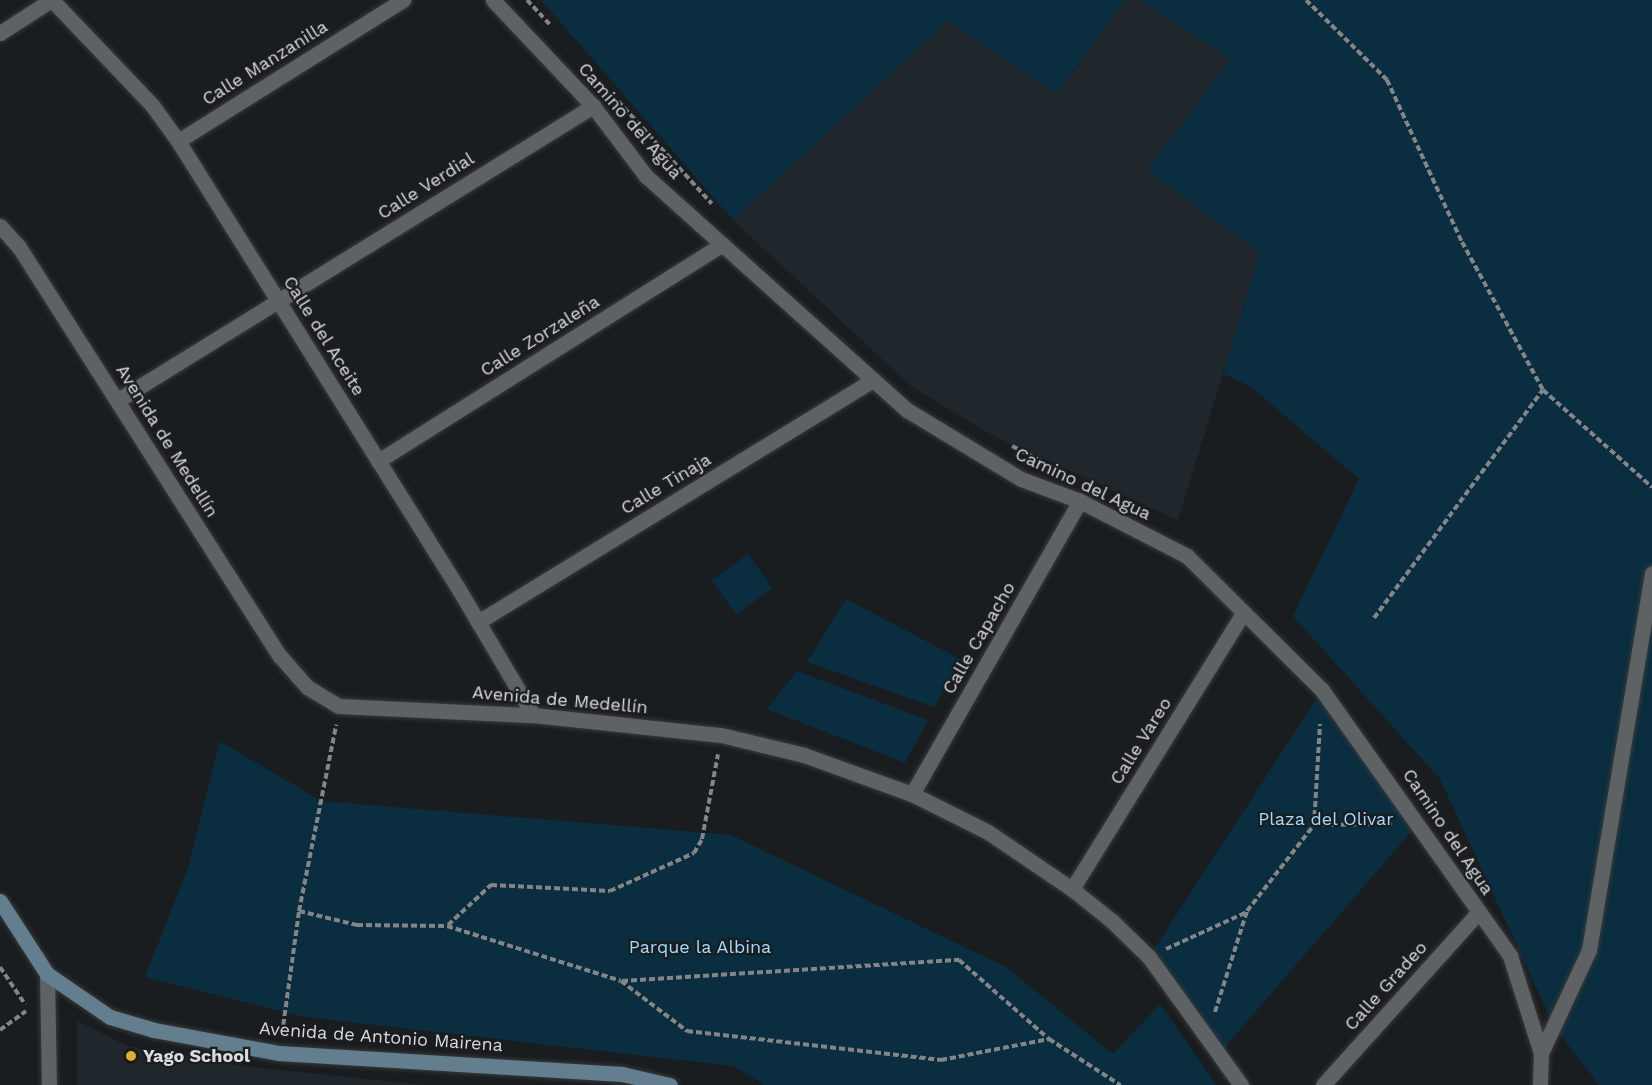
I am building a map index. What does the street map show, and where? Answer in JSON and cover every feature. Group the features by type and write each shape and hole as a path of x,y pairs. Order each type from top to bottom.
{"street":[{"path":"0,33 52,0"},
{"name":"Calle del Aceite","path":"52,0 152,105 178,141 279,300 533,715"},
{"name":"Calle Manzanilla","path":"178,141 403,0"},
{"name":"Camino del Agua","path":"494,0 593,106 646,176 907,410 1021,479 1080,501 1187,556 1242,613 1323,690 1419,823 1510,956 1540,1053 1540,1085"},
{"name":"Calle Verdial","path":"118,400 593,106"},
{"name":"Avenida de Medellín","path":"0,226 19,247 280,656 307,687 339,706 533,715 721,735 804,754 912,794 988,832 1072,889 1149,957 1241,1085"},
{"name":"Calle Zorzaleña","path":"378,461 722,244"},
{"name":"Calle Tinaja","path":"478,622 873,380"},
{"name":"Calle Capacho","path":"912,794 1080,501"},
{"path":"1540,1053 1589,950 1652,573"},
{"name":"Calle Vareo","path":"1072,889 1242,613"},
{"name":"Avenida de Antonio Mairena","path":"0,901 48,974 110,1017 154,1030 279,1053 622,1074 670,1085"},
{"name":"Calle Gradeo","path":"1323,1085 1479,912"},
{"path":"48,974 49,1085"}],"path":[{"path":"1306,0 1387,80 1462,242 1543,390 1652,487"},
{"path":"1374,618 1543,390"},
{"path":"1207,1038 1247,911 1314,825 1323,690"},
{"path":"279,1053 299,911 339,706"},
{"path":"447,926 491,885 609,891 694,853 702,839 721,735"},
{"path":"1314,825 1419,823"},
{"path":"299,911 357,925 447,926 621,981 687,1031 942,1060 1049,1039"},
{"path":"1149,957 1247,911"},
{"path":"621,981 959,960 1049,1039 1120,1085"},
{"path":"0,967 29,1009 0,1030"}],"shaded area":[{"path":"1125,0 1140,0 1231,59 1147,171 1260,252 1178,520 992,435 911,386 733,220 948,21 1056,94"},
{"name":"Yago School","path":"77,1021 127,1046 243,1066 424,1085 77,1085"}],"green space":[{"path":"541,0 1125,0 1056,94 948,21 733,220"},
{"path":"1140,0 1652,0 1652,1085 1599,1085 1555,1028 1440,779 1293,616 1359,479 1251,387 1223,374 1260,252 1147,171 1231,59"},
{"path":"748,554 773,588 736,614 712,580"},
{"path":"846,599 962,660 934,707 807,662"},
{"path":"797,671 928,720 905,763 767,709"},
{"name":"Plaza del Olivar","path":"1322,690 1419,823 1219,1054 1149,957"},
{"name":"Parque la Albina","path":"220,741 321,801 731,835 1006,967 1113,1054 1160,1004 1216,1085 765,1085 733,1066 305,1017 145,977 188,868"}],"place":[{"name":"Yago School","path":"131,1056"}]}
